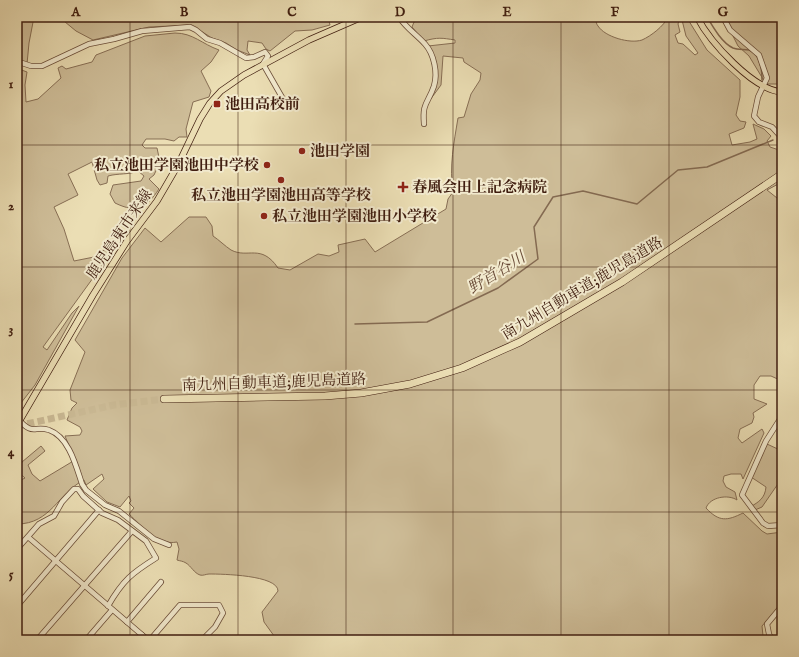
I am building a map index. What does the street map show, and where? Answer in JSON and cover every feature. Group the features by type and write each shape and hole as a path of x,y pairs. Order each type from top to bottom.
{"highway":[{"name":"南九州自動車道;鹿児島道路","path":"164,399 326,396 361,393 410,384 462,368 514,345 552,325 622,282 743,202 782,174"}],"main road":[{"name":"鹿児島東市来線","path":"18,421 127,241 157,201 178,165 205,111 221,91 231,83 263,64 321,34 362,17"},
{"path":"697,17 707,33 739,68 763,87 782,92"}],"street":[{"path":"399,17 407,29 425,44 433,62 435,81 424,105 424,124"},
{"path":"723,17 730,30 759,55 767,78 758,97 754,116 759,122 772,127 782,138"},
{"path":"17,64 19,62 31,66 42,66 56,61 75,49 142,31 190,27 207,39 220,43 246,58 254,57 265,52 268,56 263,64 283,99"},
{"path":"782,416 766,441 742,492 743,498 759,519 768,526 782,525"},
{"path":"18,421 32,430 48,430 64,440 82,484 86,490 105,505 119,511 154,539 169,545"},
{"path":"17,549 39,524 54,516 62,502 74,489 78,489 83,496 100,510 118,520 146,541 156,558 131,574 119,587 108,606"},
{"path":"17,606 100,510"},
{"path":"38,640 132,531"},
{"path":"28,537 149,640 180,606 219,605 223,613 215,627 202,640"},
{"path":"127,622 161,582"},
{"path":"772,640 767,624 782,606"},
{"path":"86,640 112,610"},
{"path":"137,640 142,635"}],"shaded area":[{"path":"17,17 34,17 27,64 17,59"},
{"path":"59,17 328,17 330,25 312,30 295,31 270,51 266,49 262,43 248,41 247,50 250,55 212,38 191,25 149,27 93,40 76,31"},
{"path":"429,17 595,17 597,25 606,33 618,39 637,41 642,40 657,30 668,17 680,17 678,24 680,32 675,35 678,43 683,44 695,55 698,53 686,36 682,20 687,18 707,50 740,80 740,97 736,115 740,121 746,122 744,128 729,134 732,145 750,142 757,139 753,124 764,129 771,136 767,141 770,147 782,151 782,182 767,190 782,202 782,280 780,280 779,291 782,297 782,381 771,376 760,376 754,385 754,399 767,404 753,413 754,417 752,423 740,429 738,438 742,443 762,429 764,433 743,479 741,474 724,476 723,481 726,487 735,492 737,500 729,497 715,499 708,504 706,508 715,516 723,519 732,518 743,513 767,534 782,532 782,603 762,626 765,640 277,640 264,622 262,612 278,591 276,586 269,582 248,576 198,574 183,561 177,560 179,549 177,542 163,541 156,538 129,514 134,508 129,503 131,501 129,496 120,507 107,502 93,489 104,479 102,474 86,485 84,480 75,486 67,492 54,507 38,519 29,523 17,524 17,482 25,478 18,472 22,462 41,446 45,451 28,465 32,474 40,481 75,460 65,436 80,435 82,431 80,427 67,420 72,408 77,403 71,400 70,390 85,352 75,340 122,258 145,228 161,242 189,217 206,217 212,226 213,236 231,250 266,256 272,260 278,268 290,270 318,254 329,256 339,252 338,245 365,239 375,252 446,209 448,199 453,192 452,164 458,118 464,117 471,94 480,80 481,73 464,62 463,58 443,56 441,85 427,104 436,80 428,46 455,43 455,40 443,38 424,41 412,27 414,22"},
{"path":"726,17 782,17 782,84 766,84 749,56 738,46 727,24"},
{"path":"175,33 187,35 219,50 211,62 201,71 211,91 209,97 193,102 186,129 187,137 179,137 174,141 165,139 146,139 142,145 145,148 157,148 160,162 154,175 149,179 159,189 145,205 136,208 123,206 115,203 110,194 113,185 141,181 144,176 138,171 108,176 107,183 100,185 92,162 68,174 78,195 54,207 64,229 74,261 94,257 107,248 114,249 43,347 47,350 72,313 79,306 35,385 17,408 17,82 19,69 27,72 25,85 26,102 38,99 61,78 58,68 62,66 66,69 92,62 96,55 145,36"},
{"path":"767,444 782,451 782,478 762,507 755,510 750,507 761,499 766,487 751,477"}],"waterway":[{"path":"707,17 718,34 729,46 735,49 749,50 756,55 761,67 762,80"},
{"name":"野首谷川","path":"355,324 427,322 498,288 538,259 534,227 553,197 583,191 637,204 678,170 707,167 773,140"}],"tunnel":[{"path":"17,426 114,405 164,399"}],"place":[{"name":"池田高校前","path":"217,104"},
{"name":"池田学園","path":"302,151"},
{"name":"私立池田学園池田中学校","path":"267,165"},
{"name":"私立池田学園池田高等学校","path":"281,180"},
{"name":"春風会田上記念病院","path":"403,187"},
{"name":"私立池田学園池田小学校","path":"264,216"}]}
